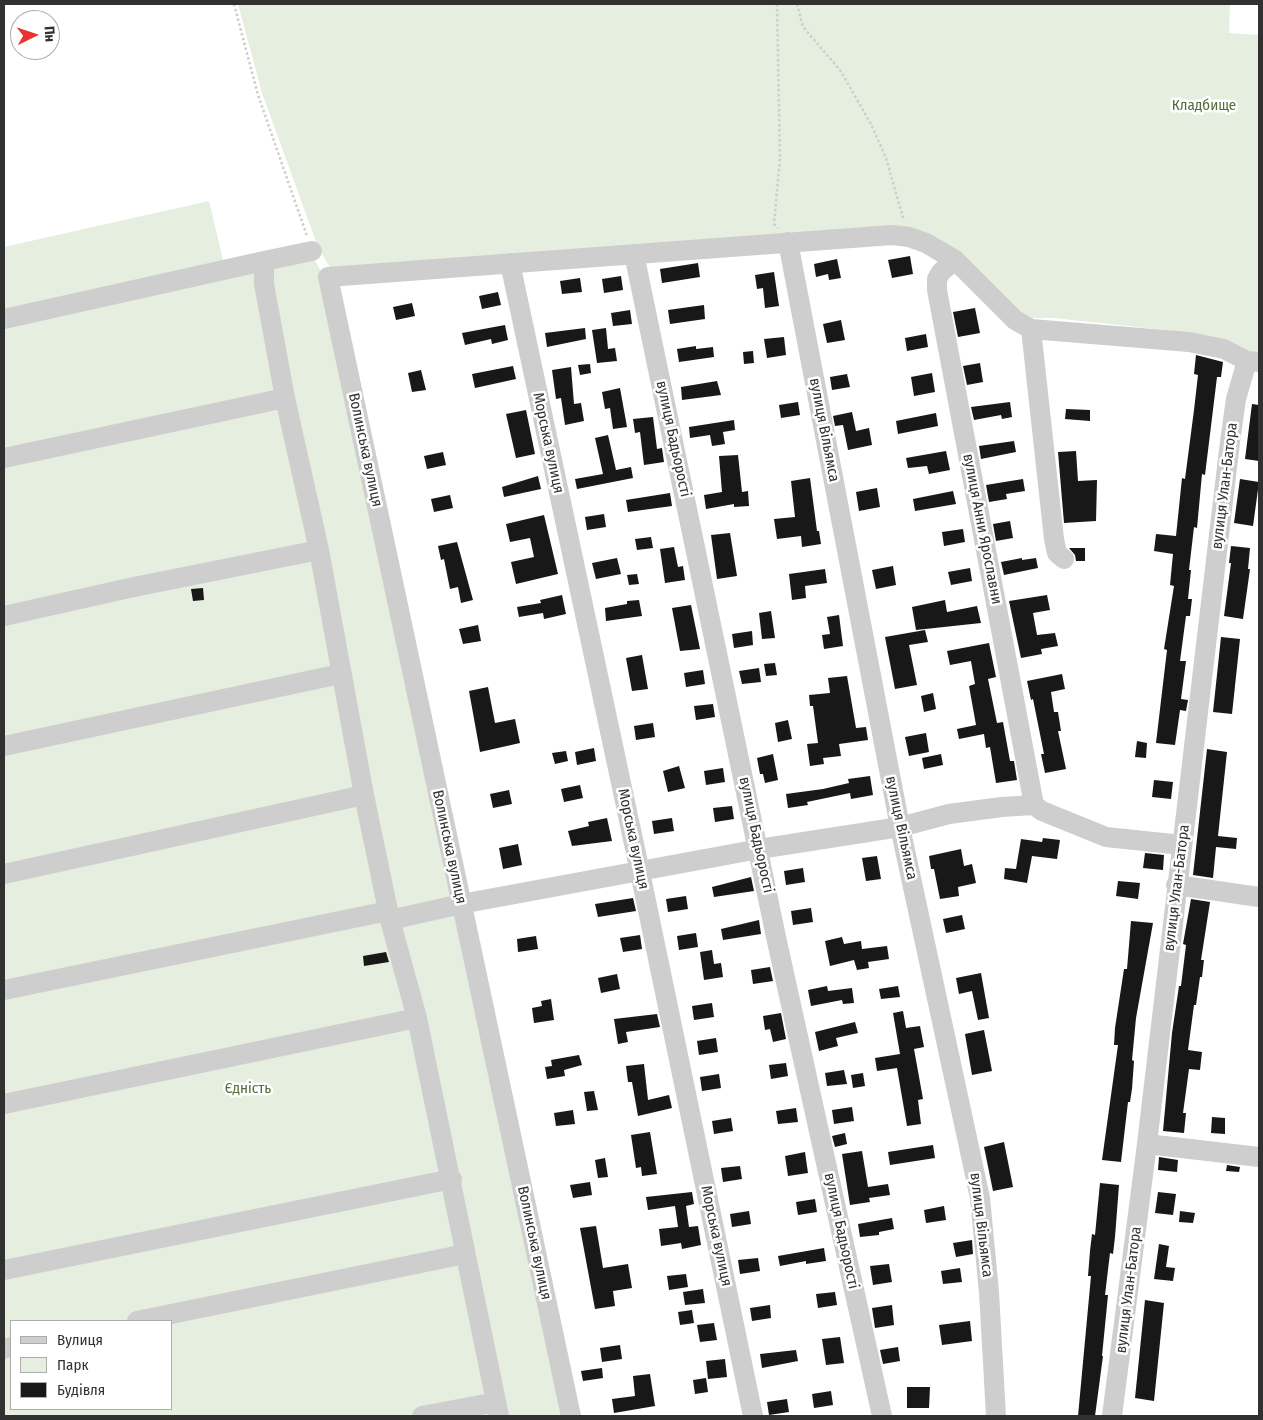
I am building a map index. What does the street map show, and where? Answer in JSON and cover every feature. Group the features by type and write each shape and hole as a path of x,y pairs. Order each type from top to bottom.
{"street":[{"path":"510,263 892,235 909,237 926,243 955,260 1015,320 1031,329 1189,342 1224,349 1253,362"},
{"name":"вулиця Вільямса","path":"788,242 900,827 980,1198 989,1292 996,1416"},
{"path":"4,319 312,251"},
{"name":"вулиця Бадьорості","path":"634,254 776,937 882,1416"},
{"name":"вулиця Анни Ярославни","path":"955,260 941,272 937,279 937,290 1034,806"},
{"path":"264,261 264,284 285,398 319,550 340,674 364,795 389,916 417,1018 452,1179 465,1254 497,1409 422,1416"},
{"name":"Волинська вулиця","path":"510,263 328,277 571,1416"},
{"name":"Морська вулиця","path":"510,263 754,1416"},
{"path":"1031,329 1054,539 1057,553 1064,559"},
{"name":"вулиця Улан-Батора","path":"1112,1416 1147,1144 1176,885 1230,442 1236,399 1253,362"},
{"path":"4,458 285,398"},
{"path":"4,616 134,587 319,550"},
{"path":"4,746 340,674"},
{"path":"4,874 364,795"},
{"path":"4,990 389,916 759,849 900,827 949,814 1034,806 1106,837 1182,845"},
{"path":"1176,885 1259,897"},
{"path":"4,1104 417,1018"},
{"path":"1147,1144 1259,1157"},
{"path":"4,1270 452,1179"},
{"path":"142,1320 465,1254"}],"path":[{"path":"234,4 258,95 312,251"},
{"path":"777,4 780,158 774,224 788,242"},
{"path":"796,4 802,27 840,70 871,124 886,158 909,237"}],"green space":[{"name":"Кладбище","path":"238,4 1230,4 1229,33 1259,35 1259,355 1192,333 1054,318 1028,318 935,241 332,271 318,247 262,93"},
{"name":"Єдність","path":"209,201 224,264 314,259 325,278 566,1416 4,1416 4,247"}],"building":[{"path":"910,256 913,274 892,278 888,260"},
{"path":"837,259 841,278 829,280 828,274 816,277 814,264"},
{"path":"698,263 700,277 662,283 660,269"},
{"path":"774,272 779,306 765,308 763,288 757,289 755,275"},
{"path":"621,276 623,290 604,293 602,279"},
{"path":"580,278 582,292 562,294 560,281"},
{"path":"498,292 501,305 482,309 479,296"},
{"path":"412,303 415,316 396,320 393,307"},
{"path":"704,305 705,319 670,324 668,310"},
{"path":"975,308 980,333 958,337 953,312"},
{"path":"630,310 632,324 613,326 611,313"},
{"path":"841,320 845,340 827,343 823,324"},
{"path":"505,325 508,340 492,344 491,339 465,345 462,333"},
{"path":"585,328 586,339 547,347 545,333"},
{"path":"606,328 608,349 615,348 617,361 597,363 592,330"},
{"path":"926,334 928,347 907,351 905,338"},
{"path":"784,337 786,355 767,358 764,339"},
{"path":"696,346 696,349 713,347 714,357 679,362 677,349"},
{"path":"753,351 754,363 744,364 743,352"},
{"path":"1196,355 1223,362 1221,377 1217,377 1205,475 1202,474 1197,528 1194,527 1188,599 1192,599 1190,616 1186,616 1180,661 1186,661 1181,699 1188,700 1186,711 1180,710 1175,745 1156,743 1167,650 1164,649 1174,586 1170,585 1173,554 1154,551 1156,534 1176,536 1182,478 1185,479 1198,375 1194,374"},
{"path":"980,363 983,382 967,385 963,366"},
{"path":"590,364 591,373 580,375 578,365"},
{"path":"513,366 516,379 475,388 472,374"},
{"path":"571,367 574,404 581,403 584,421 565,425 561,398 556,399 552,370"},
{"path":"421,370 426,390 412,392 408,373"},
{"path":"932,373 935,392 914,396 911,377"},
{"path":"847,374 850,387 832,390 830,377"},
{"path":"717,381 721,395 682,400 681,387"},
{"path":"620,388 627,427 613,429 610,408 605,409 602,392"},
{"path":"798,402 800,415 781,418 779,405"},
{"path":"1010,402 1012,417 1002,419 1001,415 974,420 971,407"},
{"path":"1252,404 1259,405 1259,461 1245,459"},
{"path":"1066,409 1090,410 1090,421 1065,419"},
{"path":"526,410 535,454 516,458 506,414"},
{"path":"852,412 856,431 869,428 872,445 848,450 843,425 835,426 833,416"},
{"path":"936,413 938,426 898,434 896,421"},
{"path":"653,417 657,449 662,448 664,462 644,465 640,432 635,433 633,419"},
{"path":"734,420 735,430 723,432 725,444 712,446 710,435 690,438 689,427"},
{"path":"608,435 616,470 631,467 633,478 577,489 575,479 603,474 595,438"},
{"path":"1014,441 1016,452 981,459 979,446"},
{"path":"946,451 950,470 929,474 927,466 908,468 906,458"},
{"path":"1076,451 1078,481 1097,480 1096,521 1064,523 1058,452"},
{"path":"443,452 446,465 427,469 424,456"},
{"path":"738,455 742,492 748,491 749,506 734,507 734,504 706,509 704,495 722,492 719,456"},
{"path":"538,476 541,489 504,497 502,487"},
{"path":"810,478 817,531 819,531 821,544 802,547 801,536 777,539 774,519 795,517 791,481"},
{"path":"1023,479 1025,491 1006,494 1007,499 989,502 986,485"},
{"path":"1240,479 1259,482 1253,526 1234,523"},
{"path":"877,488 880,507 859,511 856,492"},
{"path":"953,491 956,504 915,511 913,499"},
{"path":"670,493 672,506 628,512 626,500"},
{"path":"450,495 453,508 434,512 431,499"},
{"path":"604,514 606,527 587,530 585,517"},
{"path":"544,515 558,574 516,584 511,562 534,557 530,538 510,542 506,524"},
{"path":"1010,521 1013,538 996,541 993,524"},
{"path":"963,529 965,542 944,546 942,532"},
{"path":"730,533 737,576 717,579 711,535"},
{"path":"651,537 653,548 637,550 635,539"},
{"path":"457,542 473,600 461,603 458,587 450,589 444,559 441,560 438,546"},
{"path":"1231,546 1250,548 1248,569 1250,569 1243,619 1224,616 1231,563 1229,563"},
{"path":"674,547 678,567 683,566 685,580 665,583 660,549"},
{"path":"1069,548 1085,548 1085,561 1076,561 1075,555"},
{"path":"617,558 621,574 596,579 592,563"},
{"path":"1022,558 1022,560 1036,558 1038,568 1004,575 1001,562"},
{"path":"893,566 896,585 876,589 872,570"},
{"path":"970,568 972,581 951,585 948,572"},
{"path":"825,569 827,583 805,586 806,598 792,600 789,574"},
{"path":"637,574 639,584 629,585 627,575"},
{"path":"203,588 204,600 193,601 191,589"},
{"path":"562,595 566,614 544,619 543,613 519,617 517,607 541,603 540,600"},
{"path":"1047,595 1050,610 1033,613 1037,635 1055,633 1058,646 1041,649 1042,654 1021,658 1009,601"},
{"path":"639,600 642,616 606,621 605,608 627,604 627,601"},
{"path":"945,600 947,612 977,606 981,623 916,630 912,607"},
{"path":"691,605 700,649 680,651 672,608"},
{"path":"771,611 775,638 762,639 759,613"},
{"path":"839,615 843,646 824,649 822,635 830,634 827,617"},
{"path":"478,625 481,641 463,644 459,629"},
{"path":"925,630 928,642 909,645 917,685 895,689 885,637"},
{"path":"752,631 753,645 734,648 732,634"},
{"path":"1221,637 1240,639 1232,714 1213,712"},
{"path":"989,643 996,677 988,679 997,723 1003,722 1010,761 1014,761 1017,780 996,783 990,747 986,748 984,734 959,739 957,729 976,725 969,686 975,684 971,661 950,665 947,651"},
{"path":"642,655 648,689 632,691 626,658"},
{"path":"775,663 777,675 766,676 764,664"},
{"path":"759,668 761,682 742,684 739,671"},
{"path":"703,670 705,684 686,687 684,673"},
{"path":"1062,674 1065,689 1051,692 1054,712 1058,712 1061,731 1058,731 1066,769 1045,773 1041,754 1044,754 1033,699 1031,700 1027,681"},
{"path":"847,676 856,728 866,727 868,740 839,744 841,756 823,758 824,764 810,766 807,744 818,743 813,706 810,706 809,695 830,693 828,678"},
{"path":"488,687 495,723 515,719 520,743 480,752 469,691"},
{"path":"933,693 936,709 924,712 921,696"},
{"path":"713,704 715,717 696,720 694,706"},
{"path":"788,720 792,739 778,742 775,723"},
{"path":"653,723 655,737 636,740 634,726"},
{"path":"926,733 929,752 909,756 905,737"},
{"path":"1137,741 1147,743 1146,758 1135,757"},
{"path":"594,748 596,761 577,765 575,752"},
{"path":"1207,749 1227,752 1218,836 1237,838 1236,849 1216,847 1213,878 1193,875"},
{"path":"566,751 568,761 555,764 552,753"},
{"path":"773,754 778,780 765,783 763,774 760,774 757,758"},
{"path":"941,754 943,765 924,769 922,758"},
{"path":"679,766 685,788 668,792 663,771"},
{"path":"723,768 725,782 706,785 704,771"},
{"path":"870,776 873,795 851,799 850,793 807,802 808,805 788,808 786,794 823,789 849,783 848,779"},
{"path":"1154,780 1173,782 1171,799 1152,797"},
{"path":"580,785 583,798 564,802 561,789"},
{"path":"509,790 512,804 493,808 490,794"},
{"path":"732,806 734,819 715,822 713,808"},
{"path":"607,818 612,841 572,846 568,831 589,826 588,822"},
{"path":"672,818 674,831 654,834 652,821"},
{"path":"1043,838 1060,840 1057,859 1032,856 1027,883 1004,879 1005,868 1016,869 1021,839 1042,842"},
{"path":"518,844 522,865 503,869 499,848"},
{"path":"961,849 964,866 972,864 976,883 958,887 959,896 940,899 934,869 931,869 929,856"},
{"path":"1145,853 1164,855 1163,870 1143,868"},
{"path":"877,856 881,879 866,881 862,858"},
{"path":"803,868 805,882 786,885 784,871"},
{"path":"751,877 754,891 714,897 712,887"},
{"path":"1118,881 1140,883 1138,899 1116,896"},
{"path":"686,896 688,909 668,912 666,899"},
{"path":"633,898 636,911 598,917 595,904"},
{"path":"1191,899 1210,902 1201,960 1204,960 1202,977 1200,977 1196,1005 1194,1005 1188,1050 1202,1052 1200,1070 1189,1069 1183,1113 1186,1113 1184,1133 1163,1131 1172,1033 1179,986 1181,986 1186,945 1183,944"},
{"path":"811,908 813,922 793,925 791,911"},
{"path":"962,915 965,929 946,933 943,919"},
{"path":"759,920 761,934 723,940 721,929"},
{"path":"1131,921 1153,923 1136,1018 1132,1060 1134,1061 1132,1089 1130,1102 1128,1102 1121,1162 1102,1160 1118,1045 1114,1045 1115,1028 1124,969 1127,969"},
{"path":"696,933 698,947 679,950 677,936"},
{"path":"640,935 642,949 623,952 620,938"},
{"path":"536,936 538,949 518,952 517,939"},
{"path":"842,937 844,944 861,941 862,949 887,946 889,959 868,962 869,968 857,970 854,960 830,966 825,941"},
{"path":"712,950 714,964 721,963 723,977 704,980 700,952"},
{"path":"386,952 389,962 364,966 363,956"},
{"path":"770,967 773,981 753,984 751,970"},
{"path":"981,973 989,1018 978,1020 972,991 959,994 956,978"},
{"path":"617,974 620,989 601,993 598,978"},
{"path":"827,986 828,991 852,988 854,1003 843,1004 842,1000 811,1006 808,990"},
{"path":"898,986 900,997 881,999 879,989"},
{"path":"551,999 554,1020 534,1023 532,1008 542,1006 541,1001"},
{"path":"712,1003 714,1017 694,1020 692,1006"},
{"path":"903,1011 906,1028 920,1026 924,1047 914,1049 923,1099 918,1100 921,1124 907,1126 897,1068 877,1071 875,1058 900,1054 893,1013"},
{"path":"781,1013 786,1039 773,1042 770,1029 765,1030 763,1016"},
{"path":"657,1014 660,1027 626,1032 628,1042 618,1044 614,1019"},
{"path":"855,1022 858,1033 836,1038 838,1046 819,1051 815,1032"},
{"path":"984,1030 992,1071 972,1075 965,1034"},
{"path":"716,1038 718,1052 699,1055 697,1041"},
{"path":"579,1055 582,1065 564,1070 565,1076 547,1079 545,1067 552,1066 551,1060"},
{"path":"786,1063 788,1076 771,1079 769,1065"},
{"path":"644,1064 648,1100 669,1095 672,1108 638,1116 632,1082 628,1082 626,1066"},
{"path":"844,1070 847,1084 827,1086 825,1073"},
{"path":"863,1073 865,1086 853,1088 851,1075"},
{"path":"719,1074 721,1088 702,1091 700,1077"},
{"path":"594,1091 598,1110 587,1111 584,1092"},
{"path":"852,1107 854,1121 834,1124 832,1110"},
{"path":"796,1108 798,1122 778,1124 776,1111"},
{"path":"573,1110 575,1124 556,1126 554,1113"},
{"path":"1212,1117 1225,1118 1225,1134 1211,1133"},
{"path":"731,1118 733,1131 714,1134 712,1121"},
{"path":"650,1132 657,1174 642,1176 641,1167 636,1168 631,1135"},
{"path":"845,1133 847,1144 835,1147 832,1136"},
{"path":"1004,1142 1013,1187 993,1191 984,1147"},
{"path":"933,1145 935,1158 890,1165 888,1152"},
{"path":"862,1151 868,1187 888,1184 890,1195 869,1198 870,1202 850,1205 842,1154"},
{"path":"805,1152 808,1173 788,1176 785,1156"},
{"path":"1159,1157 1178,1160 1177,1172 1158,1170"},
{"path":"605,1158 608,1177 598,1178 595,1160"},
{"path":"1227,1165 1240,1167 1239,1172 1226,1171"},
{"path":"740,1166 742,1179 723,1182 721,1168"},
{"path":"590,1182 592,1195 573,1198 570,1185"},
{"path":"1100,1183 1119,1185 1115,1237 1113,1254 1110,1253 1105,1295 1108,1295 1103,1356 1095,1416 1078,1416 1091,1276 1088,1276 1090,1251 1092,1234 1095,1235"},
{"path":"692,1192 694,1204 686,1206 689,1227 698,1226 701,1245 682,1249 681,1243 661,1246 659,1229 678,1227 675,1206 648,1210 646,1197"},
{"path":"1158,1192 1176,1194 1173,1215 1155,1213"},
{"path":"815,1199 817,1212 798,1215 796,1202"},
{"path":"944,1206 946,1220 926,1223 924,1210"},
{"path":"749,1211 751,1224 732,1227 730,1214"},
{"path":"1180,1211 1195,1213 1193,1223 1179,1222"},
{"path":"892,1218 894,1229 879,1232 879,1235 860,1237 858,1224"},
{"path":"596,1226 603,1268 628,1264 632,1288 613,1291 615,1306 595,1309 580,1228"},
{"path":"972,1240 973,1254 956,1257 953,1243"},
{"path":"1159,1244 1169,1246 1166,1267 1175,1268 1173,1281 1154,1279"},
{"path":"824,1248 826,1261 806,1264 806,1261 780,1266 778,1256"},
{"path":"758,1258 760,1271 740,1274 738,1260"},
{"path":"889,1264 892,1282 873,1285 870,1266"},
{"path":"960,1268 962,1282 943,1284 941,1271"},
{"path":"686,1274 688,1287 669,1290 667,1276"},
{"path":"703,1289 705,1303 685,1305 683,1292"},
{"path":"835,1292 837,1305 818,1308 816,1294"},
{"path":"1145,1300 1164,1303 1154,1401 1135,1398"},
{"path":"770,1305 771,1318 752,1321 750,1308"},
{"path":"892,1305 894,1325 875,1328 872,1308"},
{"path":"692,1310 694,1323 680,1325 678,1312"},
{"path":"970,1321 972,1341 942,1345 939,1325"},
{"path":"714,1323 717,1340 700,1342 697,1325"},
{"path":"840,1337 844,1363 826,1365 822,1339"},
{"path":"620,1345 622,1359 602,1362 600,1348"},
{"path":"898,1347 900,1361 883,1364 880,1350"},
{"path":"796,1350 798,1361 762,1368 760,1354"},
{"path":"725,1359 727,1377 708,1379 706,1361"},
{"path":"602,1368 603,1378 583,1381 581,1371"},
{"path":"650,1374 655,1406 614,1413 612,1399 635,1396 633,1376"},
{"path":"706,1378 708,1392 695,1394 693,1380"},
{"path":"907,1387 930,1387 929,1408 907,1408"},
{"path":"831,1391 833,1405 814,1408 812,1394"},
{"path":"787,1399 789,1412 769,1415 767,1402"}]}
